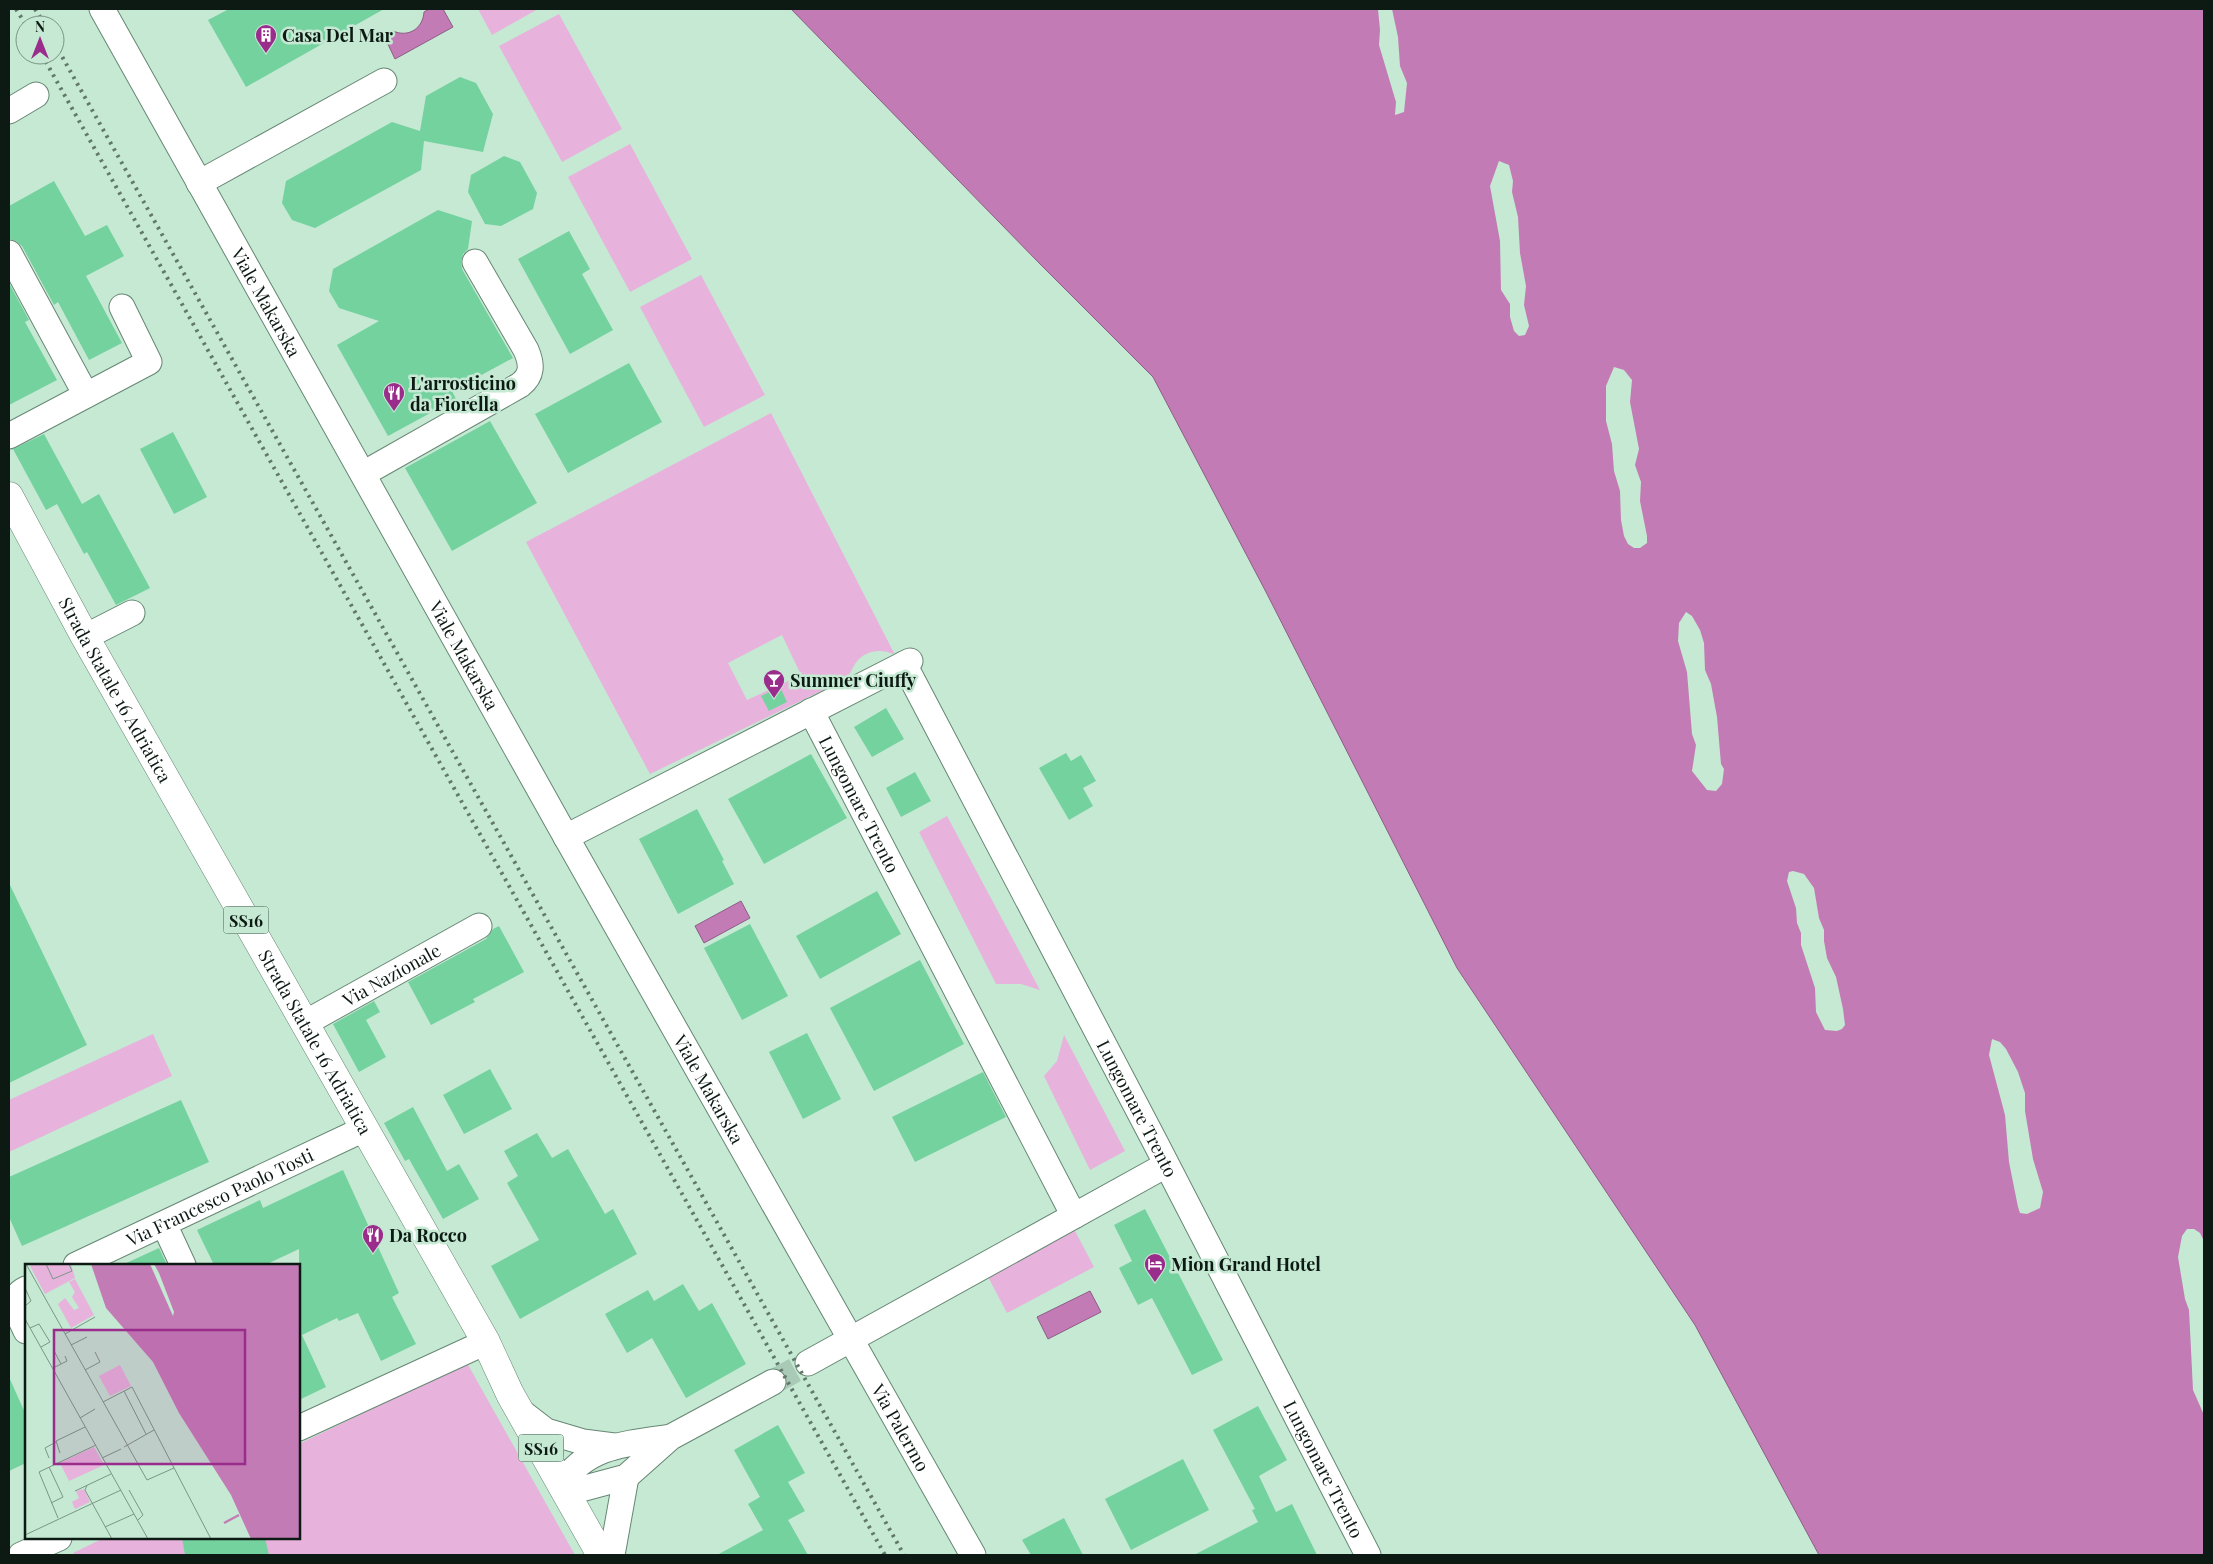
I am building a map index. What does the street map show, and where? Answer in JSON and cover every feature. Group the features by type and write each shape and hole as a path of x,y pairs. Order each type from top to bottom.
{"main road":[{"name":"Strada Statale 16 Adriatica","path":"9,496 86,637 486,1342 520,1411 562,1485"},
{"name":"SS16","path":"562,1485 602,1555"}],"street":[{"name":"Viale Makarska","path":"102,9 851,1341"},
{"path":"199,183 384,81"},
{"path":"9,111 36,95"},
{"path":"9,253 86,395"},
{"path":"363,474 520,385 529,376 531,365 526,350 475,262"},
{"path":"9,436 149,362 122,307"},
{"path":"86,637 132,613"},
{"name":"Lungomare Trento","path":"1074,1216 811,711 907,663 1368,1555"},
{"path":"566,837 811,711"},
{"name":"Via Nazionale","path":"305,1023 479,926"},
{"name":"Via Francesco Paolo Tosti","path":"78,1264 364,1130"},
{"path":"808,1363 851,1341 1166,1165"},
{"path":"164,1224 183,1264"},
{"name":"Via Palermo","path":"851,1341 973,1555"},
{"path":"300,1428 486,1342"},
{"path":"671,1436 614,1446 579,1464 568,1474 562,1485 578,1489 626,1477 671,1436 773,1382"},
{"path":"520,1411 546,1431 583,1442 614,1446"},
{"path":"612,1555 626,1477"},
{"path":"21,1555 57,1539"}],"shaded area":[{"path":"429,9 443,9 453,27 395,59 384,36 393,31 404,33 414,30 421,23 424,12"},
{"path":"478,9 538,9 492,35"},
{"path":"791,9 2204,9 2204,1555 1819,1555 1695,1325 1457,968 1266,592 1153,377"},
{"path":"559,14 622,129 562,162 499,46"},
{"path":"630,144 692,259 630,292 568,177"},
{"path":"701,275 765,395 704,427 640,307"},
{"path":"771,413 895,655 885,651 868,653 859,659 844,680 650,774 526,542","holes":["782,635 801,675 747,700 728,663"]},
{"path":"947,816 1040,990 1021,984 996,984 919,832"},
{"path":"741,901 750,918 704,943 695,926"},
{"path":"153,1034 172,1076 9,1152 9,1100"},
{"path":"1064,1035 1125,1151 1090,1170 1044,1076 1057,1061"},
{"path":"1074,1229 1094,1267 1007,1313 987,1275"},
{"path":"1090,1291 1101,1312 1048,1339 1037,1317"},
{"path":"467,1363 575,1555 74,1555 73,1553 102,1539 300,1539 300,1444"}],"pier":[{"path":"1378,9 1392,9 1398,37 1400,66 1407,83 1404,112 1395,115 1396,102 1379,45"},
{"path":"1499,161 1509,165 1513,181 1512,192 1518,217 1520,253 1526,286 1524,305 1529,326 1525,335 1519,336 1514,331 1510,317 1510,304 1501,290 1500,241 1490,186"},
{"path":"1614,367 1624,370 1632,380 1630,402 1639,449 1635,465 1641,482 1640,501 1647,536 1647,543 1640,548 1634,548 1628,544 1624,536 1621,520 1620,491 1614,471 1612,444 1606,421 1606,386"},
{"path":"1686,612 1692,616 1700,630 1704,643 1705,670 1711,684 1717,717 1721,764 1724,769 1722,784 1716,791 1707,790 1692,771 1696,745 1692,734 1687,672 1678,641 1679,623"},
{"path":"1793,871 1804,874 1814,888 1819,918 1824,930 1827,958 1836,977 1843,1009 1845,1025 1837,1031 1825,1030 1816,1012 1815,988 1801,945 1801,933 1797,923 1796,908 1787,881 1789,872"},
{"path":"1992,1039 2000,1042 2006,1049 2018,1072 2025,1093 2025,1111 2033,1159 2043,1192 2040,1208 2027,1214 2020,1213 2009,1162 2005,1115 1989,1055"},
{"path":"2187,1229 2194,1229 2200,1233 2204,1241 2204,1415 2193,1390 2189,1310 2185,1299 2178,1257 2182,1236"}],"building":[{"name":"Casa Del Mar","path":"229,9 384,9 246,87 208,20"},
{"path":"460,77 476,83 493,114 483,152 424,141 421,170 315,228 292,220 282,203 286,181 392,122 420,131 426,96"},
{"path":"504,156 520,162 537,193 533,209 501,226 485,224 468,192 471,175"},
{"path":"54,181 85,236 107,225 124,256 86,276 122,343 89,360 58,302 54,305 22,246 16,241 9,239 9,206"},
{"path":"438,210 472,221 468,249 463,254 461,262 462,269 513,358 452,391 456,399 388,436 337,345 379,321 339,308 329,291 333,269"},
{"path":"569,231 590,269 582,274 613,330 570,354 518,259"},
{"path":"9,283 29,320 25,322 57,380 9,405"},
{"path":"629,363 662,422 568,473 535,414"},
{"path":"490,421 537,503 452,551 405,468"},
{"path":"173,432 207,497 174,514 140,449"},
{"path":"44,434 82,504 99,494 150,588 116,605 87,552 84,554 57,504 46,510 13,449"},
{"name":"Summer Ciuffy","path":"780,687 787,702 769,711 761,696"},
{"path":"886,708 904,739 872,757 854,727"},
{"path":"1066,753 1071,761 1081,755 1096,781 1083,788 1093,806 1069,820 1039,768"},
{"path":"811,754 847,818 764,864 728,799"},
{"path":"915,772 931,801 901,817 886,788"},
{"path":"697,809 724,860 722,861 734,884 678,914 639,839"},
{"path":"9,883 87,1045 9,1083"},
{"path":"877,891 901,934 820,979 796,936"},
{"path":"750,924 788,996 742,1020 704,948"},
{"path":"499,926 524,972 473,999 475,1002 431,1025 408,982 486,939 493,929"},
{"path":"920,960 964,1044 874,1091 830,1008"},
{"path":"374,1001 380,1012 366,1020 386,1057 359,1072 333,1024"},
{"path":"807,1033 841,1099 803,1119 769,1052"},
{"path":"490,1069 512,1109 464,1134 443,1095"},
{"path":"983,1072 1006,1117 915,1162 892,1117"},
{"path":"181,1100 209,1162 22,1246 9,1217 9,1177"},
{"path":"413,1107 447,1171 459,1164 479,1199 443,1219 409,1159 405,1161 384,1123"},
{"path":"537,1133 552,1158 568,1149 605,1214 613,1209 637,1254 520,1319 491,1266 539,1240 507,1183 518,1176 504,1151"},
{"path":"343,1170 399,1293 392,1297 416,1344 381,1361 358,1313 339,1321 337,1318 302,1335 326,1387 300,1400 299,1249 267,1264 214,1264 197,1230 260,1200 263,1208"},
{"name":"Mion Grand Hotel","path":"1145,1209 1223,1360 1192,1375 1152,1298 1138,1305 1119,1268 1132,1261 1114,1225"},
{"path":"159,1248 167,1264 124,1264"},
{"path":"683,1284 699,1311 712,1303 746,1364 686,1398 652,1338 627,1353 605,1314 648,1290 654,1301"},
{"path":"9,1377 25,1413 25,1463 9,1471"},
{"path":"1258,1406 1287,1460 1259,1476 1276,1512 1292,1504 1317,1555 1194,1555 1258,1522 1252,1510 1255,1509 1213,1430"},
{"path":"778,1425 805,1473 788,1482 805,1511 788,1520 808,1555 717,1555 763,1530 748,1504 760,1497 734,1450"},
{"path":"1183,1459 1209,1510 1131,1550 1105,1499"},
{"path":"1064,1518 1083,1555 1031,1555 1022,1540"},
{"path":"182,1539 265,1539 269,1555 185,1555"}],"tunnel":[{"path":"773,1382 808,1363"}],"railway":[{"path":"16,9 20,15"},
{"path":"35,9 39,15"},
{"path":"65,62 904,1555"},
{"path":"48,65 885,1555"}],"place":[{"name":"Casa Del Mar","path":"266,54"},
{"name":"L'arrosticino da Fiorella","path":"394,412"},
{"name":"Summer Ciuffy","path":"774,699"},
{"name":"Da Rocco","path":"373,1254"},
{"name":"Mion Grand Hotel","path":"1155,1283"}]}
